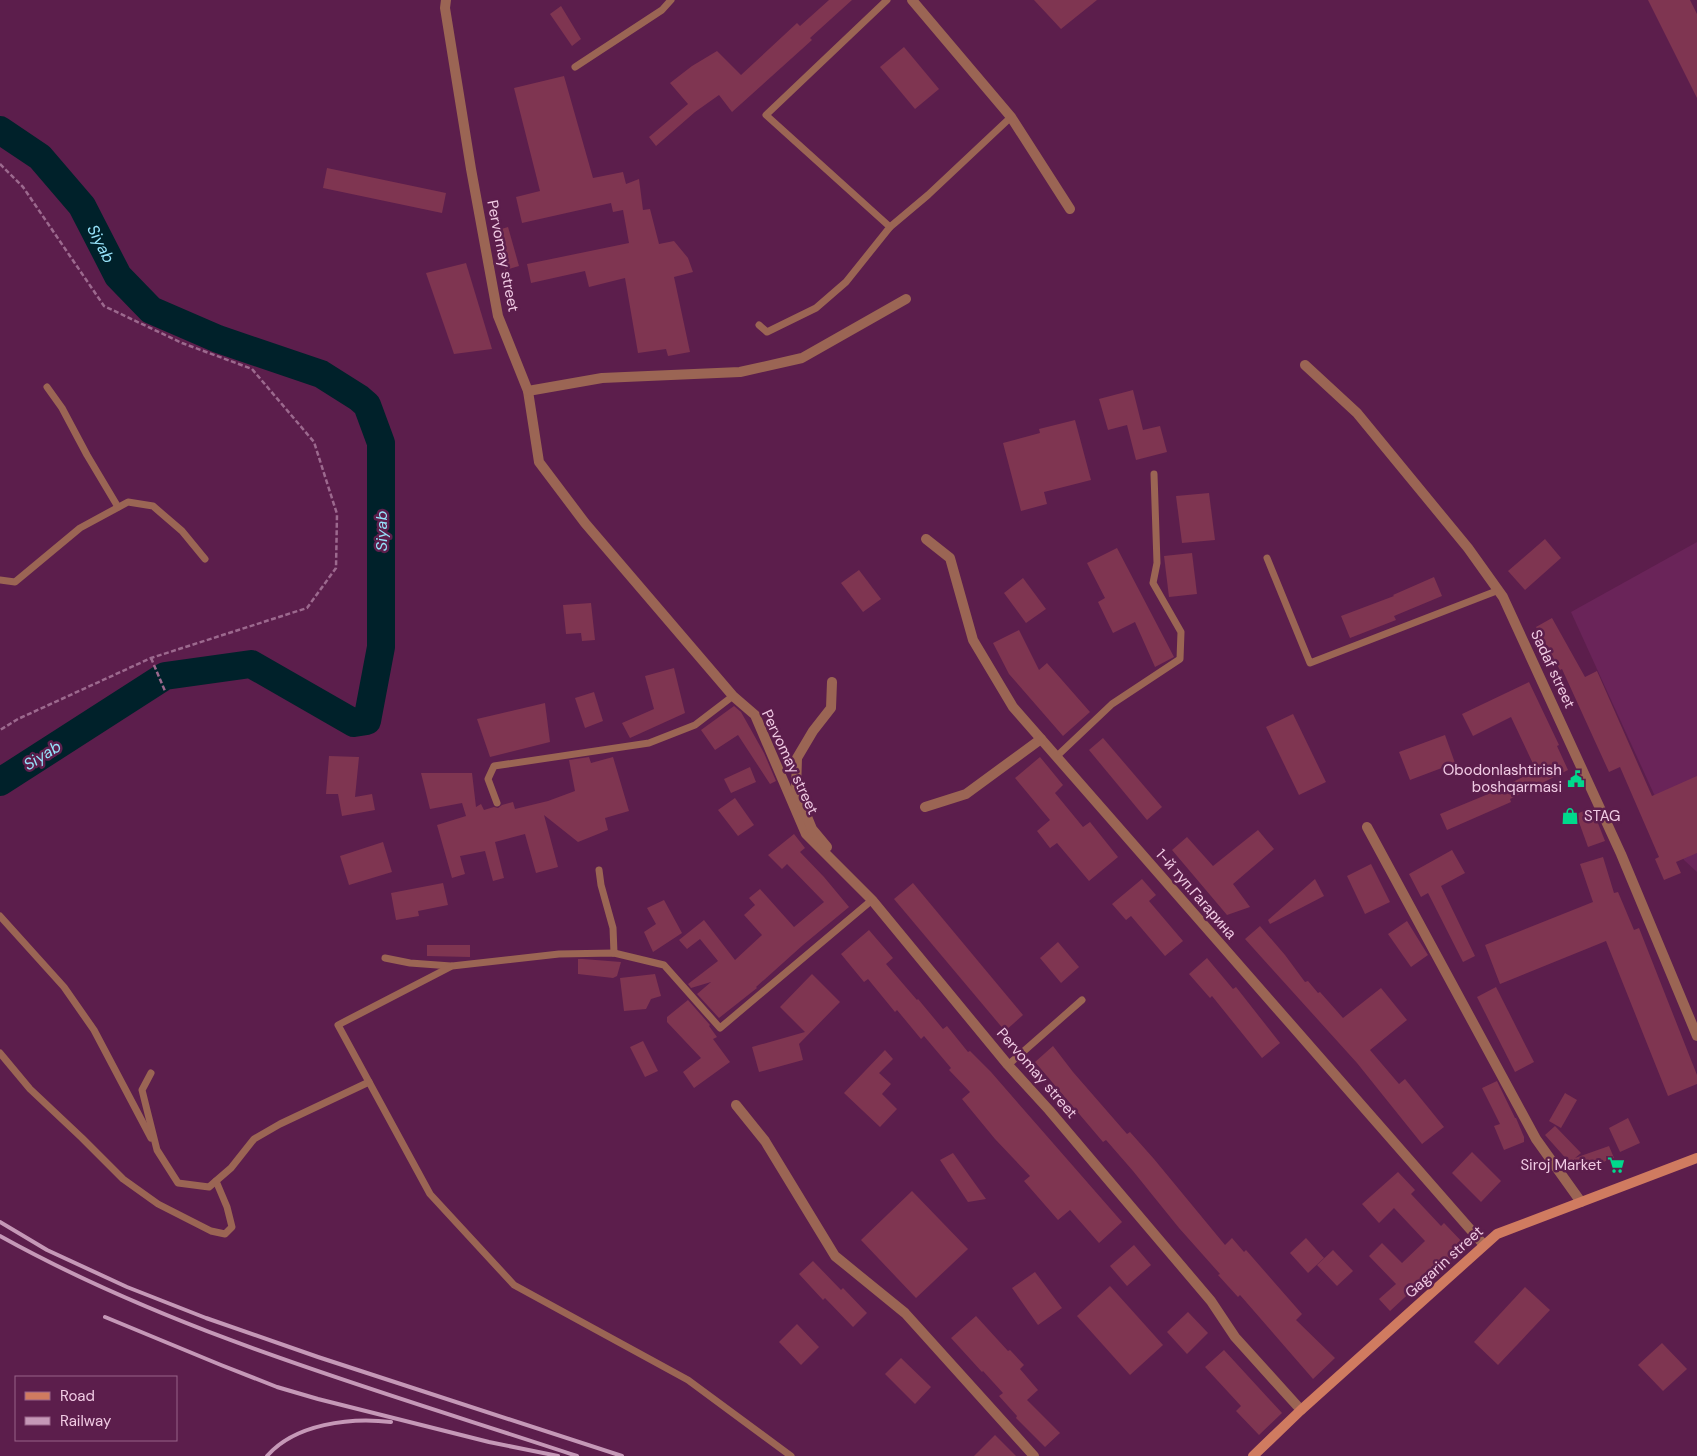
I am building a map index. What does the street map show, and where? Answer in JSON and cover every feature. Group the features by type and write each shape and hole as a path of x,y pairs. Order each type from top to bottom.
{"main road":[{"name":"Gagarin street","path":"1253,1456 1301,1410 1497,1234 1697,1158"}],"street":[{"name":"Pervomay street","path":"446,0 445,8 471,170 498,316 528,391 539,462 585,523 733,696 755,715 806,834 872,900 1008,1065 1049,1110 1211,1301 1235,1338 1301,1410"},
{"path":"912,0 1011,118 1070,209"},
{"path":"528,391 602,378 740,372 802,358 906,299"},
{"name":"Sadaf street","path":"1305,365 1357,413 1468,548 1499,590 1622,854 1697,1036"},
{"name":"1-й туп.Гагарина","path":"926,539 950,558 973,640 1013,707 1484,1245"},
{"path":"832,682 830,708 813,731 797,758 796,790 812,829 872,900"},
{"path":"924,807 966,794 1041,739"},
{"path":"1367,827 1536,1139 1582,1202"},
{"path":"736,1105 765,1141 835,1256 906,1313 1034,1456"}],"lane":[{"path":"575,67 662,10 671,0"},
{"path":"887,0 766,116 890,227"},
{"path":"759,325 767,332 816,308 846,282 890,227 928,195 1011,118"},
{"path":"47,387 62,408 118,507"},
{"path":"1056,757 1112,704 1180,659 1181,632 1153,582 1157,563 1154,474"},
{"path":"0,580 15,582 80,528 128,502 153,506 182,531 205,559"},
{"path":"1267,558 1310,663 1499,590"},
{"path":"497,803 488,779 494,766 649,743 695,725 733,696"},
{"path":"599,870 601,885 614,928 614,953"},
{"path":"385,958 410,963 452,966 559,954 614,953 664,965 720,1028 872,900"},
{"path":"0,916 64,987 94,1030 157,1150 178,1183 209,1187 231,1168 254,1139 280,1124 369,1082"},
{"path":"452,966 338,1025 430,1194 514,1285 688,1380 791,1456"},
{"path":"1008,1065 1082,1000"},
{"path":"0,1052 30,1089 123,1179 158,1204 211,1231 225,1234 232,1227 227,1207 216,1181"},
{"path":"151,1073 142,1090 157,1150"}],"path":[{"path":"0,164 23,187 104,306 182,343 252,369 314,442 337,514 336,568 307,608 151,658 18,718 0,730"},
{"path":"151,658 165,691"}],"shaded area":[{"path":"1697,542 1697,872 1684,860 1571,612"}],"building":[{"path":"829,0 852,0 810,38 812,40 732,112 719,95 695,112 656,146 649,137 688,104 670,83 692,66 717,51 741,75 797,23 800,26"},
{"path":"1034,0 1097,0 1061,29"},
{"path":"1648,0 1690,0 1697,14 1697,98"},
{"path":"561,6 581,39 572,46 550,14"},
{"path":"904,47 939,89 915,109 880,67"},
{"path":"564,76 593,178 623,172 626,184 639,179 643,210 650,209 659,244 674,241 688,258 693,272 674,277 690,352 668,356 666,349 638,353 625,278 589,287 585,271 531,283 527,264 629,243 623,210 613,212 611,203 522,223 516,197 540,191 514,88"},
{"path":"327,168 446,193 442,213 323,188"},
{"path":"508,227 519,266 505,270 495,231"},
{"path":"466,263 492,349 454,354 426,273"},
{"path":"1133,390 1143,430 1160,426 1167,452 1136,460 1127,425 1108,430 1099,399"},
{"path":"1075,420 1091,480 1044,492 1047,504 1021,511 1003,443 1040,433 1039,429"},
{"path":"1209,493 1215,540 1182,543 1176,496"},
{"path":"1545,539 1561,558 1525,590 1508,571"},
{"path":"1117,548 1174,657 1155,667 1135,622 1113,633 1098,602 1105,598 1087,563"},
{"path":"1192,553 1197,594 1169,597 1164,556"},
{"path":"859,570 881,599 863,612 841,583"},
{"path":"1434,577 1442,596 1394,616 1396,620 1350,638 1341,616 1394,596"},
{"path":"1023,578 1046,609 1026,623 1004,593"},
{"path":"591,603 595,640 582,641 581,633 566,634 563,605"},
{"path":"1552,618 1585,677 1597,671 1652,796 1697,776 1697,853 1676,862 1681,873 1664,880 1655,859 1659,857 1620,767 1609,772 1562,669 1560,670 1536,627"},
{"path":"1019,630 1039,670 1047,663 1090,712 1063,736 1009,674 993,643"},
{"path":"674,668 685,713 630,738 622,723 654,709 645,676"},
{"path":"1529,682 1559,745 1557,746 1568,770 1510,799 1511,802 1447,830 1440,814 1510,785 1536,770 1511,717 1473,736 1462,714"},
{"path":"594,692 603,721 585,728 575,698"},
{"path":"545,703 550,742 490,757 477,719"},
{"path":"734,706 741,712 764,753 776,781 770,784 738,735 715,750 701,730"},
{"path":"1293,714 1326,782 1299,795 1266,727"},
{"path":"1445,735 1455,763 1410,780 1399,752"},
{"path":"1103,738 1162,807 1147,820 1089,750"},
{"path":"329,756 359,757 355,797 372,794 375,810 342,816 338,794 326,794"},
{"path":"589,757 591,763 613,757 629,811 605,818 608,830 578,842 544,815 558,867 536,873 525,834 495,842 504,878 493,881 485,851 460,856 465,874 452,878 437,825 466,816 462,803 430,809 421,773 472,773 476,807 481,804 484,810 494,807 498,808 513,802 515,809 548,801 575,791 569,760"},
{"path":"1040,757 1063,785 1055,793 1083,827 1090,822 1118,857 1089,881 1057,843 1050,848 1037,831 1050,820 1015,778"},
{"path":"750,767 756,782 731,793 724,779"},
{"path":"735,798 754,825 738,836 718,810"},
{"path":"1592,808 1605,841 1588,847 1576,814"},
{"path":"1258,830 1274,849 1233,884 1250,907 1227,915 1172,850 1187,837 1213,866"},
{"path":"794,834 805,848 800,852 849,907 803,945 757,988 719,1018 697,994 711,982 691,988 688,984 718,961 700,939 687,949 679,940 704,920 735,960 762,935 744,915 755,905 749,898 760,889 794,927 824,902 787,864 782,869 768,855"},
{"path":"383,842 392,872 349,885 340,856"},
{"path":"1452,850 1465,873 1441,886 1475,956 1463,962 1428,893 1421,897 1409,874"},
{"path":"1603,857 1614,893 1618,892 1634,930 1639,928 1697,1075 1697,1084 1668,1096 1606,941 1500,984 1485,945 1593,902 1580,864"},
{"path":"1371,864 1390,902 1365,914 1347,876"},
{"path":"1142,879 1156,895 1149,901 1183,941 1165,956 1131,916 1126,920 1112,904"},
{"path":"1315,879 1324,896 1270,924 1268,920"},
{"path":"443,883 448,905 418,911 419,916 396,920 391,893"},
{"path":"913,883 1023,1015 1005,1031 894,899"},
{"path":"664,900 682,933 653,952 644,932 656,924 647,908"},
{"path":"1407,921 1428,955 1411,967 1388,934"},
{"path":"1260,926 1305,982 1308,981 1318,993 1320,992 1343,1018 1381,988 1407,1020 1370,1050 1399,1084 1405,1079 1444,1127 1422,1144 1357,1063 1245,939"},
{"path":"869,930 893,958 886,964 917,1000 943,1029 947,1026 968,1052 970,1051 991,1072 1122,1222 1099,1243 1070,1210 1058,1220 1024,1181 1030,1176 995,1139 962,1099 970,1092 949,1070 951,1068 924,1036 921,1039 897,1010 895,1012 868,979 864,982 841,954"},
{"path":"1058,942 1079,967 1061,983 1040,958"},
{"path":"427,945 470,945 470,957 427,956"},
{"path":"1207,958 1233,989 1236,987 1280,1043 1262,1058 1212,996 1210,998 1189,974"},
{"path":"578,959 621,962 617,976 613,978 578,974"},
{"path":"655,974 661,996 651,999 646,1009 624,1011 620,978"},
{"path":"812,974 840,1002 799,1044 803,1060 759,1072 752,1047 805,1032 780,1007"},
{"path":"1496,987 1534,1062 1515,1072 1477,997"},
{"path":"688,1000 710,1025 717,1037 713,1039 730,1062 694,1088 683,1072 701,1058 667,1022 667,1017"},
{"path":"643,1041 658,1071 645,1077 630,1047"},
{"path":"1053,1046 1127,1134 1130,1132 1154,1159 1225,1245 1232,1238 1244,1252 1246,1250 1302,1314 1296,1320 1335,1358 1313,1379 1240,1295 1238,1297 1218,1275 1220,1274 1179,1228 1133,1171 1106,1140 1103,1142 1035,1062"},
{"path":"885,1050 893,1059 879,1073 891,1084 882,1094 897,1109 880,1127 844,1093"},
{"path":"1497,1081 1524,1137 1524,1142 1504,1150 1494,1126 1500,1124 1482,1088"},
{"path":"1565,1093 1577,1100 1561,1128 1549,1121"},
{"path":"1628,1118 1640,1143 1620,1152 1609,1128"},
{"path":"1555,1126 1581,1153 1575,1158 1609,1146 1614,1158 1579,1171 1575,1159 1570,1163 1545,1135"},
{"path":"1472,1152 1501,1181 1481,1202 1452,1173"},
{"path":"953,1153 986,1199 968,1202 940,1160"},
{"path":"1398,1172 1415,1190 1411,1194 1441,1226 1444,1223 1466,1246 1420,1289 1417,1286 1390,1311 1379,1299 1396,1284 1369,1256 1382,1243 1402,1263 1425,1241 1394,1208 1379,1223 1362,1204"},
{"path":"912,1191 968,1249 916,1298 861,1240"},
{"path":"1306,1238 1324,1258 1308,1273 1290,1253"},
{"path":"1134,1245 1151,1265 1127,1286 1110,1266"},
{"path":"1333,1250 1353,1271 1337,1286 1317,1265"},
{"path":"813,1261 867,1313 853,1327 825,1298 823,1300 799,1274"},
{"path":"1035,1272 1062,1308 1038,1325 1012,1288"},
{"path":"1110,1286 1163,1345 1130,1375 1077,1316"},
{"path":"1525,1287 1550,1310 1498,1365 1474,1342"},
{"path":"1188,1312 1208,1333 1187,1354 1167,1332"},
{"path":"976,1316 1008,1351 1010,1350 1024,1365 1020,1369 1038,1390 1027,1400 1060,1433 1045,1447 1016,1418 1017,1416 999,1396 1003,1393 951,1338"},
{"path":"797,1324 819,1347 801,1365 779,1342"},
{"path":"1662,1343 1687,1369 1663,1391 1638,1365"},
{"path":"1224,1350 1282,1413 1259,1435 1236,1411 1241,1406 1205,1367"},
{"path":"901,1358 931,1387 915,1404 885,1374"},
{"path":"995,1435 1016,1456 974,1456"}],"waterway":[{"name":"Siyab","path":"0,130 40,157 82,206 118,276 151,310 218,339 321,374 367,405 381,443 381,647 367,721 354,723 251,664 165,676 0,782"}],"railway":[{"path":"0,1222 47,1250 127,1287 206,1318 318,1357 622,1456"},
{"path":"0,1236 68,1271 138,1303 210,1332 283,1359 577,1456"},
{"path":"105,1317 277,1387 489,1442 558,1456"},
{"path":"267,1456 292,1436 324,1425 358,1421 391,1422"}],"place":[{"name":"Obodonlashtirish boshqarmasi","path":"1576,779"},
{"name":"STAG","path":"1570,816"},
{"name":"Siroj Market","path":"1616,1165"}]}
